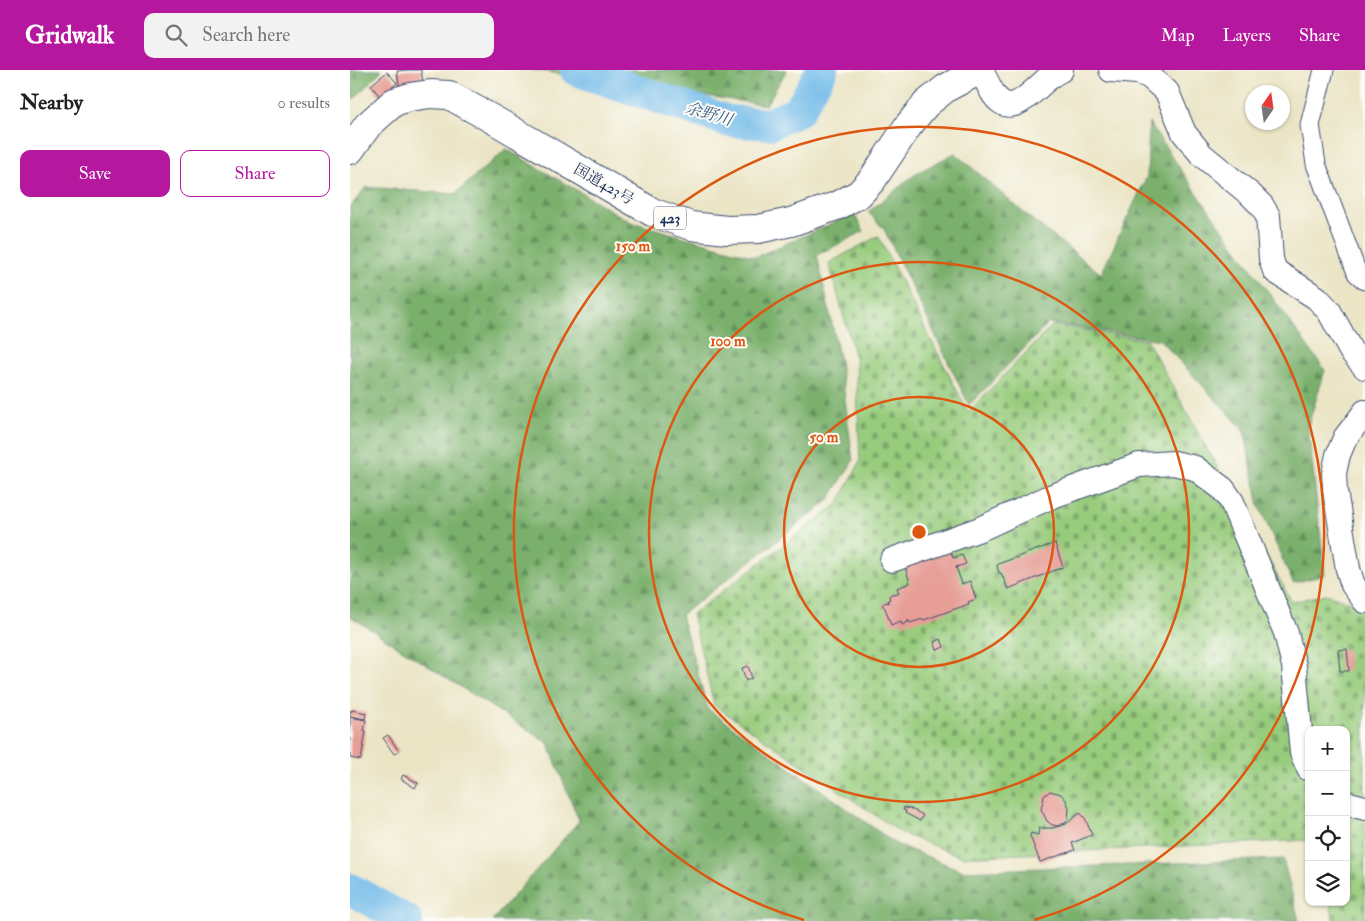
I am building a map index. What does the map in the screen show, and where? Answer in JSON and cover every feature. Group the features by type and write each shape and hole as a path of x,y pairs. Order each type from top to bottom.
{"highway":[{"name":"国道423号","path":"350,150 368,125 394,102 430,94 448,95 509,128 652,212 691,226 727,230 758,230 791,222 839,204 859,194 872,180 908,126 926,104 946,88 981,70"}],"street":[{"path":"981,70 995,96 1004,103 1014,105 1024,101 1043,81 1061,70"},
{"path":"1111,70 1137,72 1149,76 1167,92 1184,133 1202,155 1262,206 1268,216 1271,259 1275,271 1317,298 1330,311 1351,351 1365,366"},
{"path":"1324,70 1310,125 1316,164 1357,273 1365,280"},
{"path":"1365,412 1345,438 1338,455 1334,473 1348,569 1353,585 1365,601"},
{"path":"892,560 980,529 1050,497 1139,465 1174,463 1195,468 1223,489 1232,502 1286,633 1294,666 1301,745 1305,760"},
{"path":"1350,804 1365,808"}],"green space":[{"path":"350,70 382,70 350,103"},
{"path":"533,70 787,70 766,105"},
{"path":"1149,123 1210,212 1325,370 1308,426 1325,575 1293,583 1259,506 1244,430 1160,340 1049,323 969,405 884,229 868,212 917,173 955,153 1024,213 1101,274 1147,176"},
{"path":"506,149 631,222 755,257 854,214 864,231 817,255 840,361 853,461 828,501 681,615 708,709 896,844 963,871 1283,859 1299,921 492,921 579,821 548,743 350,616 350,207 366,187 455,194"},
{"path":"878,236 968,412 1053,325 1147,340 1292,602 1326,594 1365,607 1365,921 1333,921 1331,906 1350,906 1350,726 1305,726 1305,840 963,857 903,834 714,705 692,614 838,504 860,462 856,361 829,263"}],"building":[{"path":"421,70 423,83 399,85 397,71"},
{"path":"387,72 397,83 380,97 371,85"},
{"path":"1055,543 1063,567 1008,589 1001,573 999,573 998,564"},
{"path":"951,551 953,558 962,555 966,564 956,567 962,584 970,581 976,599 968,602 969,604 924,620 910,623 908,619 908,622 902,625 901,621 891,625 885,608 882,605 886,602 889,603 888,600 891,594 899,593 897,588 910,583 905,567"},
{"path":"941,639 944,647 937,650 934,642"},
{"path":"1347,649 1349,671 1340,671 1338,650"},
{"path":"748,666 752,678 746,681 742,668"},
{"path":"350,711 366,713 365,719 350,716"},
{"path":"350,717 366,720 361,760 350,758"},
{"path":"388,735 399,751 394,754 383,738"},
{"path":"403,775 418,783 415,788 401,779"},
{"path":"1050,791 1061,794 1069,808 1068,819 1058,826 1052,825 1047,821 1041,809 1044,796"},
{"path":"904,807 923,815 920,821 905,813"},
{"path":"1080,813 1085,818 1092,835 1072,843 1075,850 1040,862 1030,836 1031,833 1038,835 1039,828 1053,828 1066,824"}],"waterway":[{"name":"余野川","path":"576,70 728,121 770,124 799,110 822,70"},
{"name":"余野川","path":"350,889 407,921"}]}
